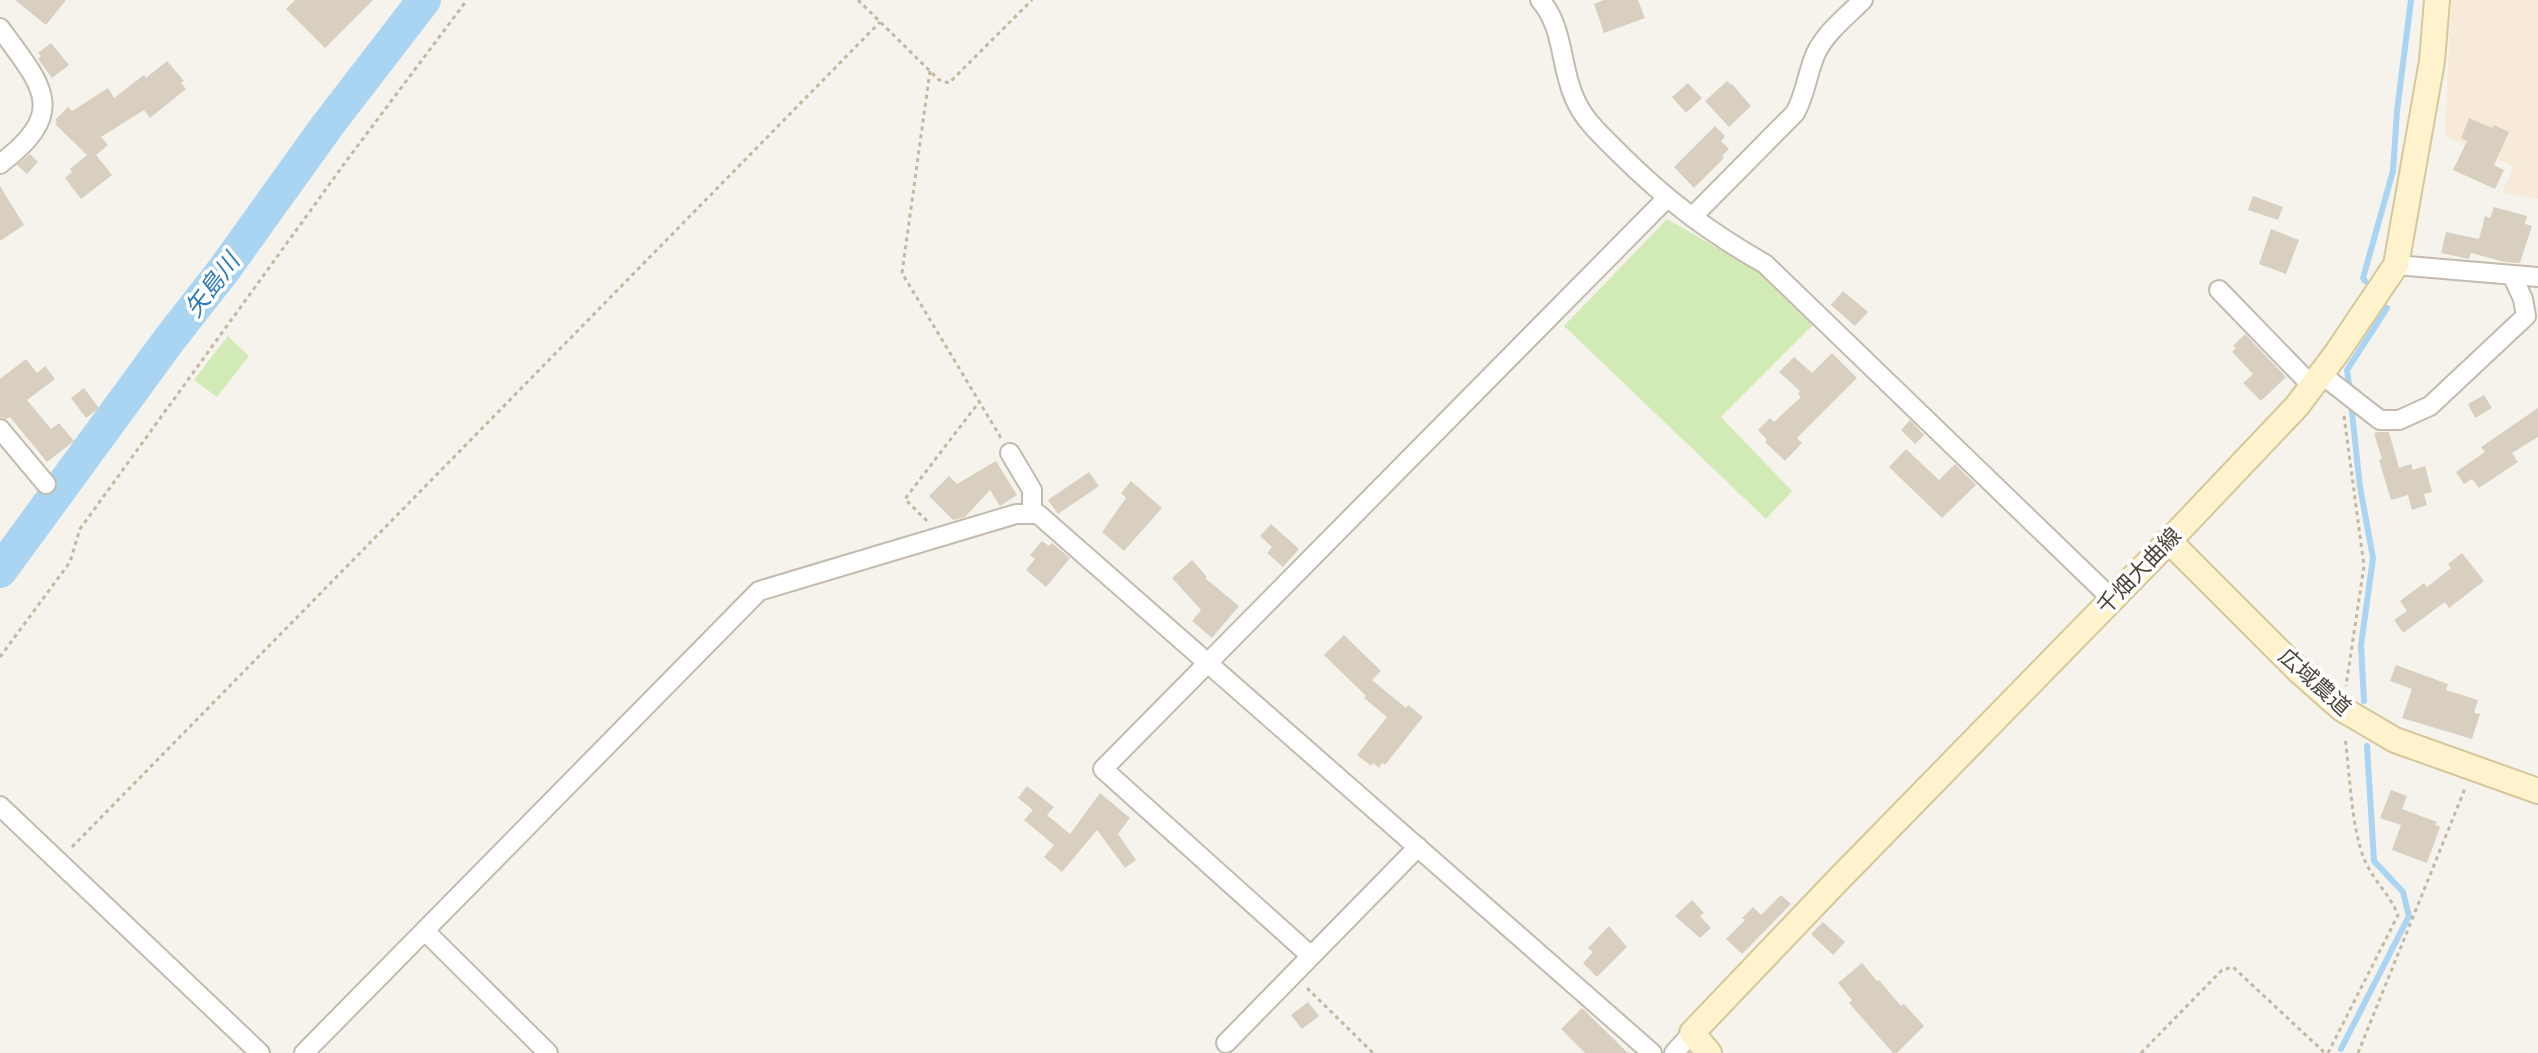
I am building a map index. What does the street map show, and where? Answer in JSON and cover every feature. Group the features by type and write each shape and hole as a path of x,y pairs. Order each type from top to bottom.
{"main road":[{"name":"千畑大曲線","path":"1692,1033 2169,541 2297,406 2316,380 2396,265 2432,61 2437,0"},
{"name":"広域農道","path":"2169,541 2299,671 2342,709 2395,740 2538,791"},
{"path":"1692,1033 1709,1053"}],"street":[{"path":"1540,0 1555,23 1573,95 1585,120 1667,198 1722,239 1765,264 2112,599"},
{"path":"1692,217 1795,113 1803,100 1816,54 1826,38 1863,0"},
{"path":"0,28 37,79 45,100 40,125 0,164"},
{"path":"1311,956 1103,769 1667,198"},
{"path":"2396,265 2538,277"},
{"path":"2219,290 2316,380 2341,390 2380,420 2399,420 2430,406 2526,316 2523,299 2512,275"},
{"path":"0,429 46,484"},
{"path":"1010,453 1032,490 1032,514"},
{"path":"304,1053 759,591 1016,514 1038,514 1652,1053"},
{"path":"0,806 260,1053"},
{"path":"1226,1043 1418,847"},
{"path":"425,931 548,1053"},
{"path":"1674,1053 1692,1033"}],"path":[{"path":"0,657 70,562 80,529 467,0"},
{"path":"858,0 939,80 949,83 1032,0"},
{"path":"58,861 880,22"},
{"path":"930,71 902,273 1010,453"},
{"path":"938,537 905,499 979,401"},
{"path":"2141,1053 2222,970 2233,967 2327,1053 2398,915 2392,900 2375,880 2364,860 2358,837 2342,709 2364,566 2343,415"},
{"path":"2358,1053 2472,768"},
{"path":"1294,975 1373,1053"}],"shaded area":[{"path":"2451,0 2538,0 2538,199 2502,193 2514,166 2445,136"}],"green space":[{"path":"1667,219 1754,269 1813,325 1721,417 1792,491 1766,519 1564,326"},
{"path":"228,336 249,356 217,397 194,380"}],"building":[{"path":"15,0 66,0 46,25"},
{"path":"295,0 373,0 325,48 286,9"},
{"path":"1604,0 1638,0 1645,18 1604,33 1594,4"},
{"path":"51,43 69,65 52,78 38,59 41,56 38,53"},
{"path":"167,61 184,81 181,83 186,89 150,118 144,110 101,137 108,145 96,155 112,175 81,199 65,178 72,172 70,169 87,155 55,124 55,120 68,107 72,111 108,88 114,98"},
{"path":"1727,81 1751,106 1729,127 1705,101"},
{"path":"1688,83 1702,98 1686,113 1672,97"},
{"path":"2469,118 2509,132 2494,165 2504,170 2495,189 2453,170 2467,141 2461,138"},
{"path":"1715,126 1725,136 1721,141 1729,149 1694,188 1674,167"},
{"path":"30,154 38,162 27,174 17,165"},
{"path":"0,186 24,225 0,241"},
{"path":"2253,196 2283,207 2278,220 2248,210"},
{"path":"2494,207 2527,216 2525,224 2532,226 2520,263 2471,253 2469,259 2441,253 2446,232 2479,239 2485,216 2490,218"},
{"path":"2271,229 2299,240 2286,274 2259,264"},
{"path":"1843,291 1868,312 1855,326 1831,305"},
{"path":"2245,334 2286,377 2261,401 2243,383 2253,374 2232,352 2236,348 2233,346"},
{"path":"1832,353 1857,378 1797,438 1802,443 1785,461 1765,442 1767,440 1758,430 1770,418 1774,422 1801,397 1798,394 1800,391 1779,372 1794,357 1812,373"},
{"path":"26,359 37,373 45,366 55,379 27,400 51,429 59,423 74,441 47,462 10,417 0,417 0,379"},
{"path":"84,388 99,408 86,418 71,398"},
{"path":"2484,395 2492,408 2475,418 2468,404"},
{"path":"2538,408 2538,437 2512,453 2518,462 2479,488 2472,479 2464,484 2456,472 2485,452 2481,447"},
{"path":"1910,420 1924,435 1915,444 1901,430"},
{"path":"2389,432 2399,468 2411,464 2413,470 2425,466 2432,492 2424,494 2427,505 2412,510 2408,495 2391,500 2374,433"},
{"path":"1906,449 1939,480 1955,464 1976,485 1942,518 1889,467"},
{"path":"996,461 1017,495 1000,506 990,490 965,517 953,520 929,496 949,476 957,484"},
{"path":"1089,472 1099,486 1058,514 1048,500"},
{"path":"1131,481 1162,508 1124,551 1102,532 1126,498 1121,493"},
{"path":"1271,524 1299,549 1283,567 1267,553 1272,547 1260,536"},
{"path":"1042,541 1049,546 1052,543 1070,558 1046,587 1026,570 1035,559 1030,555"},
{"path":"2462,553 2484,581 2449,608 2445,602 2403,633 2394,620 2407,611 2400,601 2424,583 2427,587 2451,568 2448,564"},
{"path":"1192,560 1205,578 1239,606 1212,638 1192,621 1201,610 1172,578"},
{"path":"1344,635 1381,671 1372,680 1406,708 1408,705 1423,717 1385,765 1382,763 1379,768 1357,755 1387,717 1364,698 1366,696 1324,655"},
{"path":"2396,665 2448,684 2446,690 2478,700 2474,713 2480,714 2472,739 2402,718 2412,689 2390,681"},
{"path":"1027,786 1054,807 1047,815 1070,834 1100,793 1130,818 1118,834 1136,860 1125,868 1097,830 1062,872 1044,857 1054,845 1024,820 1033,810 1018,798"},
{"path":"2391,790 2407,796 2402,809 2437,822 2435,825 2440,827 2427,863 2392,850 2401,825 2380,818"},
{"path":"1781,895 1791,904 1742,954 1726,939 1753,907 1761,915"},
{"path":"1692,900 1704,913 1700,916 1711,928 1700,938 1675,916"},
{"path":"1823,922 1845,942 1833,955 1811,934"},
{"path":"1609,926 1627,947 1597,977 1583,963 1593,952 1588,948"},
{"path":"1862,963 1924,1026 1897,1053 1893,1053 1849,1003 1852,1000 1838,983"},
{"path":"1308,1002 1319,1016 1302,1029 1291,1015"},
{"path":"1582,1008 1628,1053 1585,1053 1561,1029"}],"waterway":[{"name":"矢島川","path":"0,571 327,126 424,0"},
{"path":"2365,281 2363,278 2393,171 2411,0"},
{"path":"2350,392 2347,370 2387,308"},
{"path":"2351,403 2360,487 2373,558 2361,645 2364,701"},
{"path":"2341,1049 2409,916 2403,892 2374,861 2367,746"}]}
